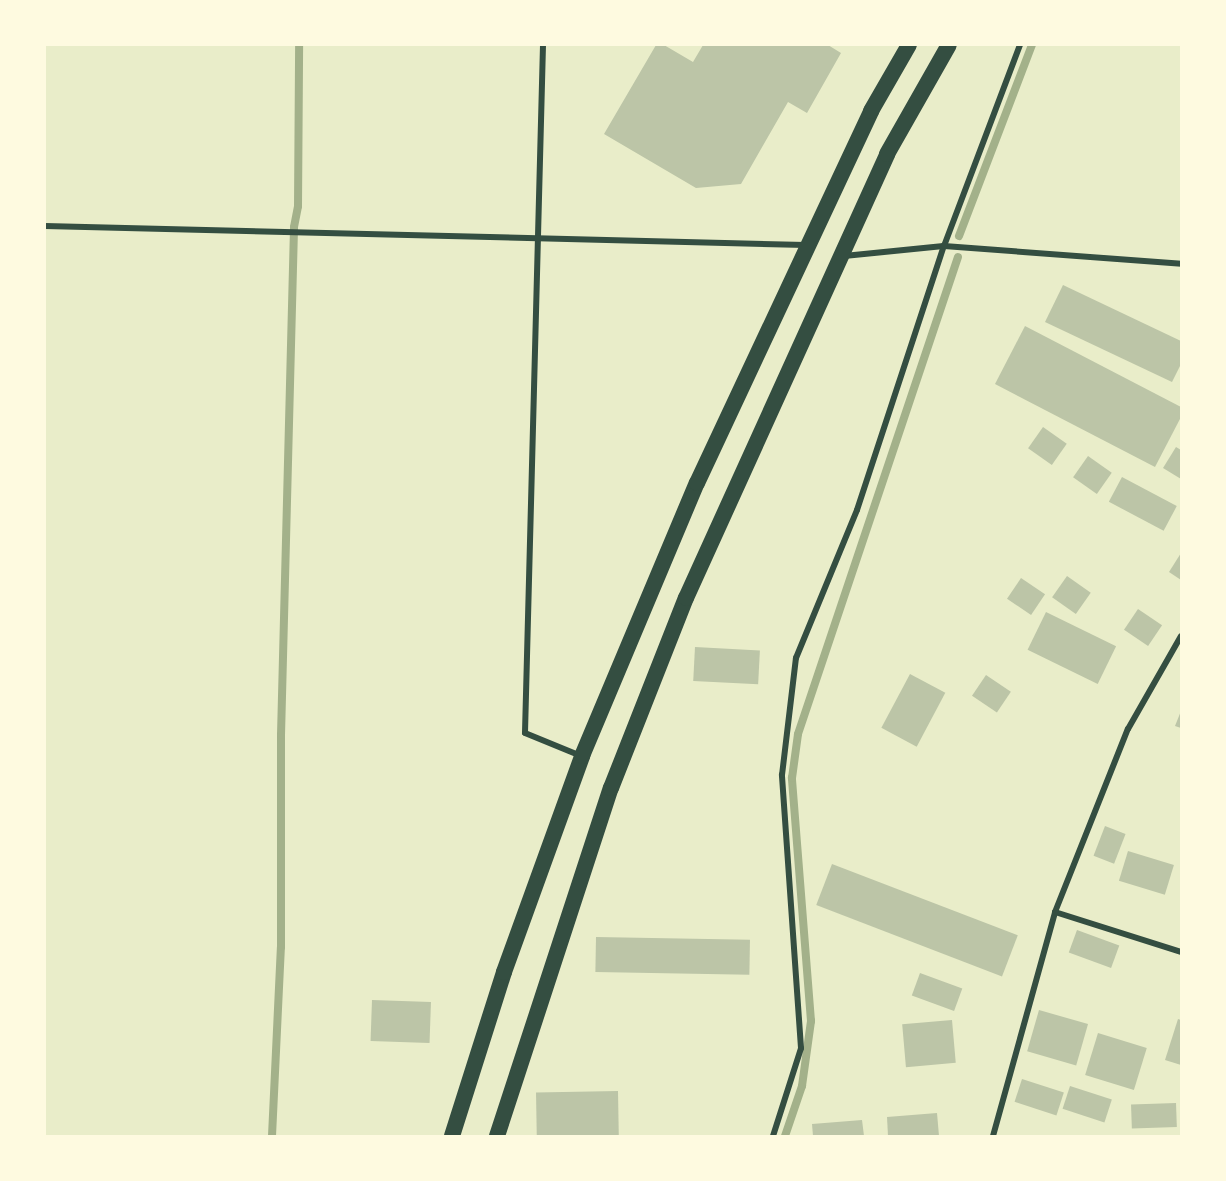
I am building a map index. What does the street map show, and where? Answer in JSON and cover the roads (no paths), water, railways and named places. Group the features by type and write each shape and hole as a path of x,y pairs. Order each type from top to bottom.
{"highway":[{"path":"452,1136 504,972 582,756 697,483 871,111 909,45"},
{"path":"497,1136 611,788 686,598 887,154 949,45"}],"street":[{"path":"543,45 525,732 582,756"},
{"path":"773,1136 801,1048 782,775 796,658 857,510 944,246 1020,45"},
{"path":"45,226 807,245"},
{"path":"840,256 944,246 1181,264"},
{"path":"993,1136 1055,912 1128,729 1181,636"},
{"path":"1055,912 1181,952"}],"waterway":[{"path":"272,1136 281,947 281,735 294,227 298,206 299,45"},
{"path":"959,236 1032,45"},
{"path":"785,1136 802,1086 811,1021 792,778 798,734 958,257"}]}
